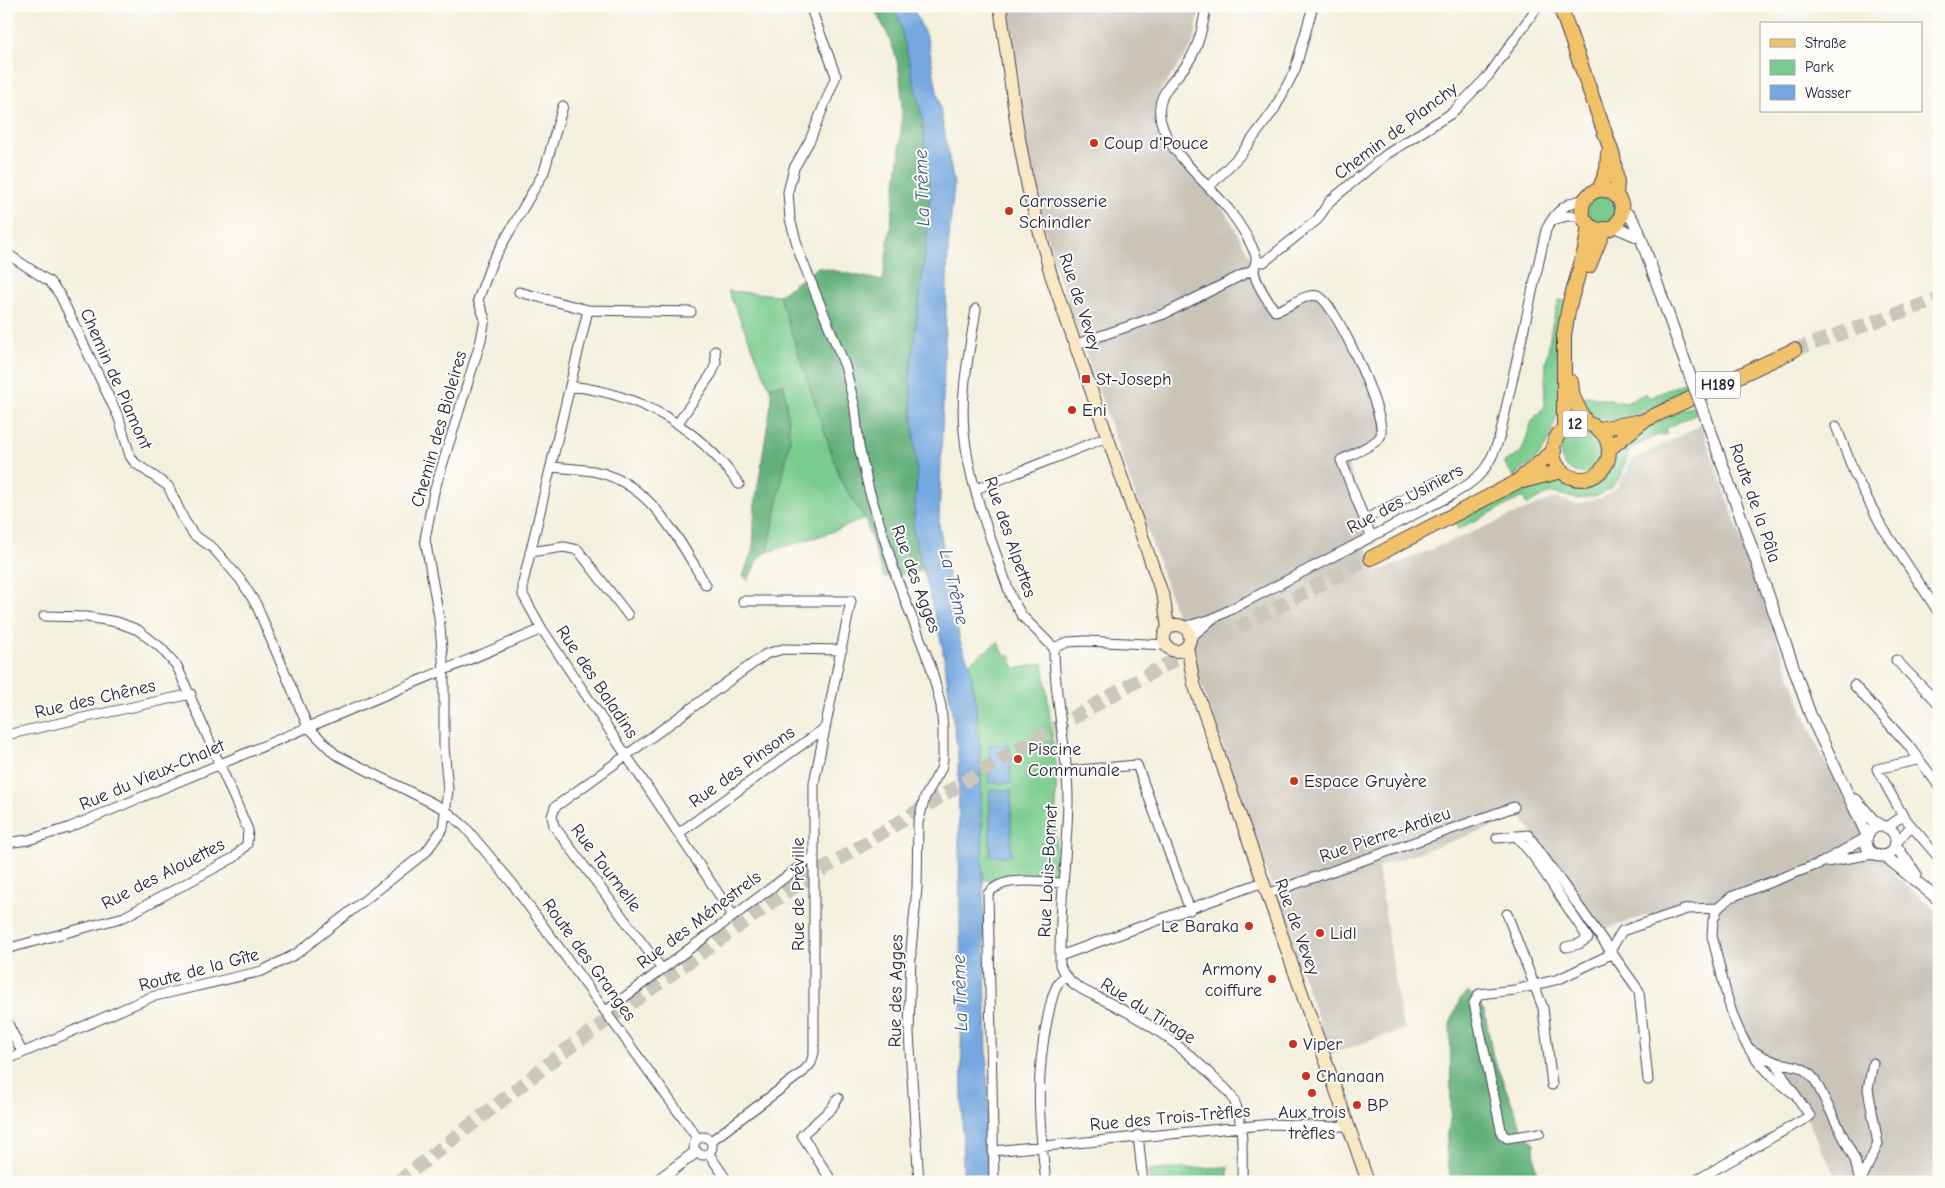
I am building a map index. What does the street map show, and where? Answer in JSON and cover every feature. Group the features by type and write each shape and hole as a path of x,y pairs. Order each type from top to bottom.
{"main road":[{"name":"Rue de Vevey","path":"1000,6 1017,127 1028,188 1051,275 1179,637 1265,888 1350,1125 1368,1182"},
{"path":"1560,6 1615,165 1616,196 1622,210"},
{"path":"1599,190 1608,166 1609,146"},
{"path":"1585,200 1590,194 1599,190 1608,191 1616,196"},
{"name":"12","path":"1564,429 1564,335 1569,306 1585,250 1586,220 1582,208 1585,200"},
{"name":"12","path":"1586,423 1576,405 1572,392 1572,339 1581,294 1594,252 1609,228 1619,219 1622,210"},
{"path":"1586,220 1609,228"},
{"name":"H189","path":"1609,449 1643,421 1794,350"},
{"name":"H189","path":"1599,429 1643,421"},
{"name":"12","path":"1575,423 1586,423 1599,429 1607,440 1609,449 1605,465 1594,476 1576,478 1562,471 1556,463 1554,451 1556,440 1564,429 1575,423"},
{"path":"1371,558 1515,483 1554,451"},
{"path":"1515,483 1562,471"}],"street":[{"name":"Rue des Agges","path":"810,6 836,76 810,140 794,168 788,192 790,218 800,255 845,366 855,408 859,448 869,490 897,579 931,667 941,706 943,759 941,769 920,810 918,823 917,888 912,950 909,1034 919,1182"},
{"path":"1206,6 1202,31 1195,52 1187,65 1166,90 1160,102 1159,115 1162,128 1168,141 1210,186 1244,233 1255,265 1275,311 1282,310 1309,296 1318,296 1324,300 1338,320 1370,389 1383,427 1381,437 1340,460 1371,536"},
{"path":"1210,186 1242,154 1274,110 1295,70 1313,6"},
{"name":"Chemin de Planchy","path":"1074,344 1164,314 1264,262 1316,220 1330,201 1387,154 1452,114 1489,75 1538,6"},
{"name":"Chemin des Bioleires","path":"444,808 448,790 444,747 444,670 439,617 425,539 434,492 482,340 485,319 478,300 492,262 544,172 563,106"},
{"name":"Rue des Usiniers","path":"1179,637 1464,488 1482,474 1490,462 1500,435 1546,230 1561,207 1572,202 1585,200"},
{"name":"Route de la Pâla","path":"1622,210 1630,216 1641,238 1810,714 1867,836"},
{"path":"1553,220 1567,216 1586,220"},
{"path":"1609,228 1641,238"},
{"name":"Chemin de Piamont","path":"6,253 50,282 60,295 119,418 130,456 135,463 168,486 184,520 194,535 213,548 240,579 256,604 308,727"},
{"path":"519,292 588,310 691,312"},
{"name":"Rue des Alpettes","path":"976,309 964,383 963,429 969,469 1011,597 1022,616 1054,648"},
{"path":"542,629 523,595 523,583 588,310"},
{"path":"678,423 712,372 716,363 715,351"},
{"path":"570,386 610,392 648,406 678,423 713,452 738,484"},
{"path":"1836,426 1855,475 1881,525 1939,613"},
{"path":"976,489 1107,437"},
{"path":"551,467 594,472 621,481 641,494 665,519 706,585"},
{"path":"1364,520 1440,480"},
{"path":"530,552 564,547 578,550 628,615"},
{"name":"Rue de Préville","path":"711,1141 803,1072 811,1063 814,1052 814,783 851,601 743,601"},
{"name":"Rue des Alouettes","path":"6,949 124,917 235,857 247,844 248,830 191,694 177,666 160,646 138,630 117,622 87,618 44,616"},
{"name":"Rue des Baladins","path":"308,727 542,629 732,914"},
{"path":"1054,648 1068,642 1179,637"},
{"name":"Rue Louis-Bornet","path":"1054,648 1054,667 1067,771 1060,956 1064,976"},
{"name":"Rue Tournelle","path":"661,968 554,826 552,816 555,807 766,654 783,650 842,650"},
{"path":"1896,660 1939,704"},
{"path":"1854,685 1908,745 1917,760 1939,786"},
{"name":"Rue des Chênes","path":"6,735 191,694"},
{"name":"Rue du Vieux-Chalet","path":"6,843 28,840 68,828 308,727"},
{"name":"Route des Granges","path":"308,727 335,754 444,808 465,826 485,848 698,1139"},
{"name":"Rue des Pinsons","path":"679,833 825,728"},
{"path":"1917,760 1877,770 1910,826 1939,858"},
{"path":"1067,771 1137,765 1190,910"},
{"name":"Route de la Pâla","path":"1840,779 1872,819 1884,826"},
{"name":"Rue Pierre-Ardieu","path":"1060,956 1190,910 1265,888 1514,807"},
{"name":"Route de la Gîte","path":"6,1060 151,997 224,982 280,964 296,954 426,852 442,828 444,808"},
{"path":"1794,1094 1770,1075 1746,1046 1734,1021 1712,936 1713,921 1718,908 1731,897 1820,863 1867,836 1874,828 1884,826 1903,816"},
{"path":"1884,826 1895,834 1896,844 1924,886"},
{"path":"1820,863 1892,852 1910,826"},
{"path":"1497,838 1528,835 1588,938 1579,944 1566,947"},
{"path":"1867,836 1867,846 1924,886 1939,900"},
{"name":"Rue des Ménestrels","path":"606,1011 732,914 814,856"},
{"path":"1542,862 1593,925 1639,991 1648,1080"},
{"path":"994,1182 988,894 993,887 1006,882 1064,883"},
{"path":"1540,1133 1507,1138 1502,1134 1474,1002 1479,994 1515,990 1559,980 1607,956 1622,931 1687,909 1718,908"},
{"path":"1507,914 1543,1008 1552,1085"},
{"path":"1584,932 1593,925"},
{"path":"1046,1182 1038,1107 1039,1066 1055,986 1064,976"},
{"name":"Rue du Tirage","path":"1064,976 1071,984 1114,1005 1174,1043 1201,1065 1232,1096 1241,1128 1242,1182"},
{"path":"6,1020 22,1052"},
{"path":"1746,1046 1775,1062 1796,1064 1806,1070 1815,1080 1854,1160 1860,1182"},
{"path":"1692,1182 1810,1116 1775,1062"},
{"path":"1860,1182 1878,1144 1868,1089 1874,1063"},
{"path":"828,1182 831,1180 802,1135 831,1108 838,1098"},
{"name":"Rue des Trois-Trèfles","path":"993,1151 1273,1124 1333,1127 1350,1125"},
{"path":"1138,1136 1143,1182"},
{"path":"705,1137 711,1141 713,1146 709,1154 702,1156 696,1152 694,1145 698,1139 705,1137"},
{"path":"656,1182 696,1152"},
{"path":"709,1154 728,1182"}],"shaded area":[{"path":"1009,6 1200,6 1195,38 1190,49 1158,94 1154,110 1158,134 1162,143 1215,198 1231,221 1276,305 1280,307 1318,294 1372,385 1385,422 1384,436 1381,445 1347,463 1378,542 1366,548 1377,572 1554,498 1577,504 1604,497 1617,487 1627,471 1630,461 1701,425 1803,712 1827,767 1856,817 1894,874 1939,913 1939,1182 1839,1182 1793,1093 1758,1057 1735,1021 1712,925 1701,897 1603,930 1521,817 1378,867 1400,1013 1405,1029 1330,1054 1054,263 1039,209 1027,153"}],"green space":[{"path":"872,6 891,6 898,15 922,116 930,193 926,246 910,376 917,478 913,529 924,570 884,578 865,519 841,481 779,295 818,267 883,281 900,152 902,101 896,58 886,31"},
{"path":"1602,196 1612,200 1616,210 1612,220 1602,224 1592,220 1588,210 1592,200"},
{"path":"728,291 779,295 841,481 865,519 826,534 768,552 790,438 784,384 769,386"},
{"path":"1559,300 1566,301 1564,357 1557,415 1544,449 1534,461 1513,477 1504,462 1519,454 1523,448 1532,421 1544,407 1546,363 1552,325"},
{"path":"1685,382 1688,390 1647,411 1616,420 1602,419 1589,414 1580,402 1583,397 1587,396 1626,403 1646,393 1649,398"},
{"path":"784,384 790,438 768,552 760,556 748,580 743,576 753,548 755,504 772,397 769,386"},
{"path":"1693,405 1696,414 1665,429 1667,434 1656,436 1630,449 1620,479 1611,488 1599,495 1577,499 1553,493 1545,495 1527,505 1523,497 1458,529 1455,522 1536,483 1552,480 1581,486 1596,483 1607,476 1622,447 1639,431"},
{"path":"1582,429 1594,433 1600,439 1604,451 1600,463 1594,469 1582,473 1570,469 1564,463 1560,451 1564,439 1570,433"},
{"name":"Piscine Communale","path":"998,642 1005,656 1010,655 1015,669 1043,663 1056,764 1056,879 983,880 979,744 969,663"},
{"path":"1467,992 1475,997 1485,1013 1493,1057 1523,1131 1534,1144 1536,1172 1531,1182 1451,1182 1446,1147 1451,1112 1450,1024 1460,999"},
{"path":"1228,1167 1228,1182 1149,1182 1149,1170"}],"water":[{"path":"891,6 912,6 928,41 954,185 948,247 939,524 960,642 969,663 976,704 980,751 990,1182 963,1182 958,753 942,645 913,529 917,478 910,376 926,246 930,193 922,116 898,15"},
{"path":"989,745 1010,745 1011,783 989,783"},
{"path":"990,790 1011,790 1011,856 990,856"}],"tunnel":[{"path":"1794,350 1939,299"},
{"path":"398,1182 570,1047 786,892 1010,754 1154,671 1371,558"}],"railway":[{"path":"1932,1182 1939,1168"}],"place":[{"name":"Coup d'Pouce","path":"1094,143"},
{"name":"Carrosserie Schindler","path":"1009,211"},
{"name":"St-Joseph","path":"1086,379"},
{"name":"Eni","path":"1072,410"},
{"name":"Piscine Communale","path":"1018,759"},
{"name":"Espace Gruyère","path":"1294,781"},
{"name":"Le Baraka","path":"1249,926"},
{"name":"Lidl","path":"1320,933"},
{"name":"Armony coiffure","path":"1272,979"},
{"name":"Viper","path":"1293,1044"},
{"name":"Chanaan","path":"1306,1076"},
{"name":"Aux trois trèfles","path":"1312,1093"},
{"name":"BP","path":"1357,1105"}],"water label":[{"name":"La Trême","path":"922,188"},
{"name":"La Trême","path":"954,587"},
{"name":"La Trême","path":"960,993"}]}
